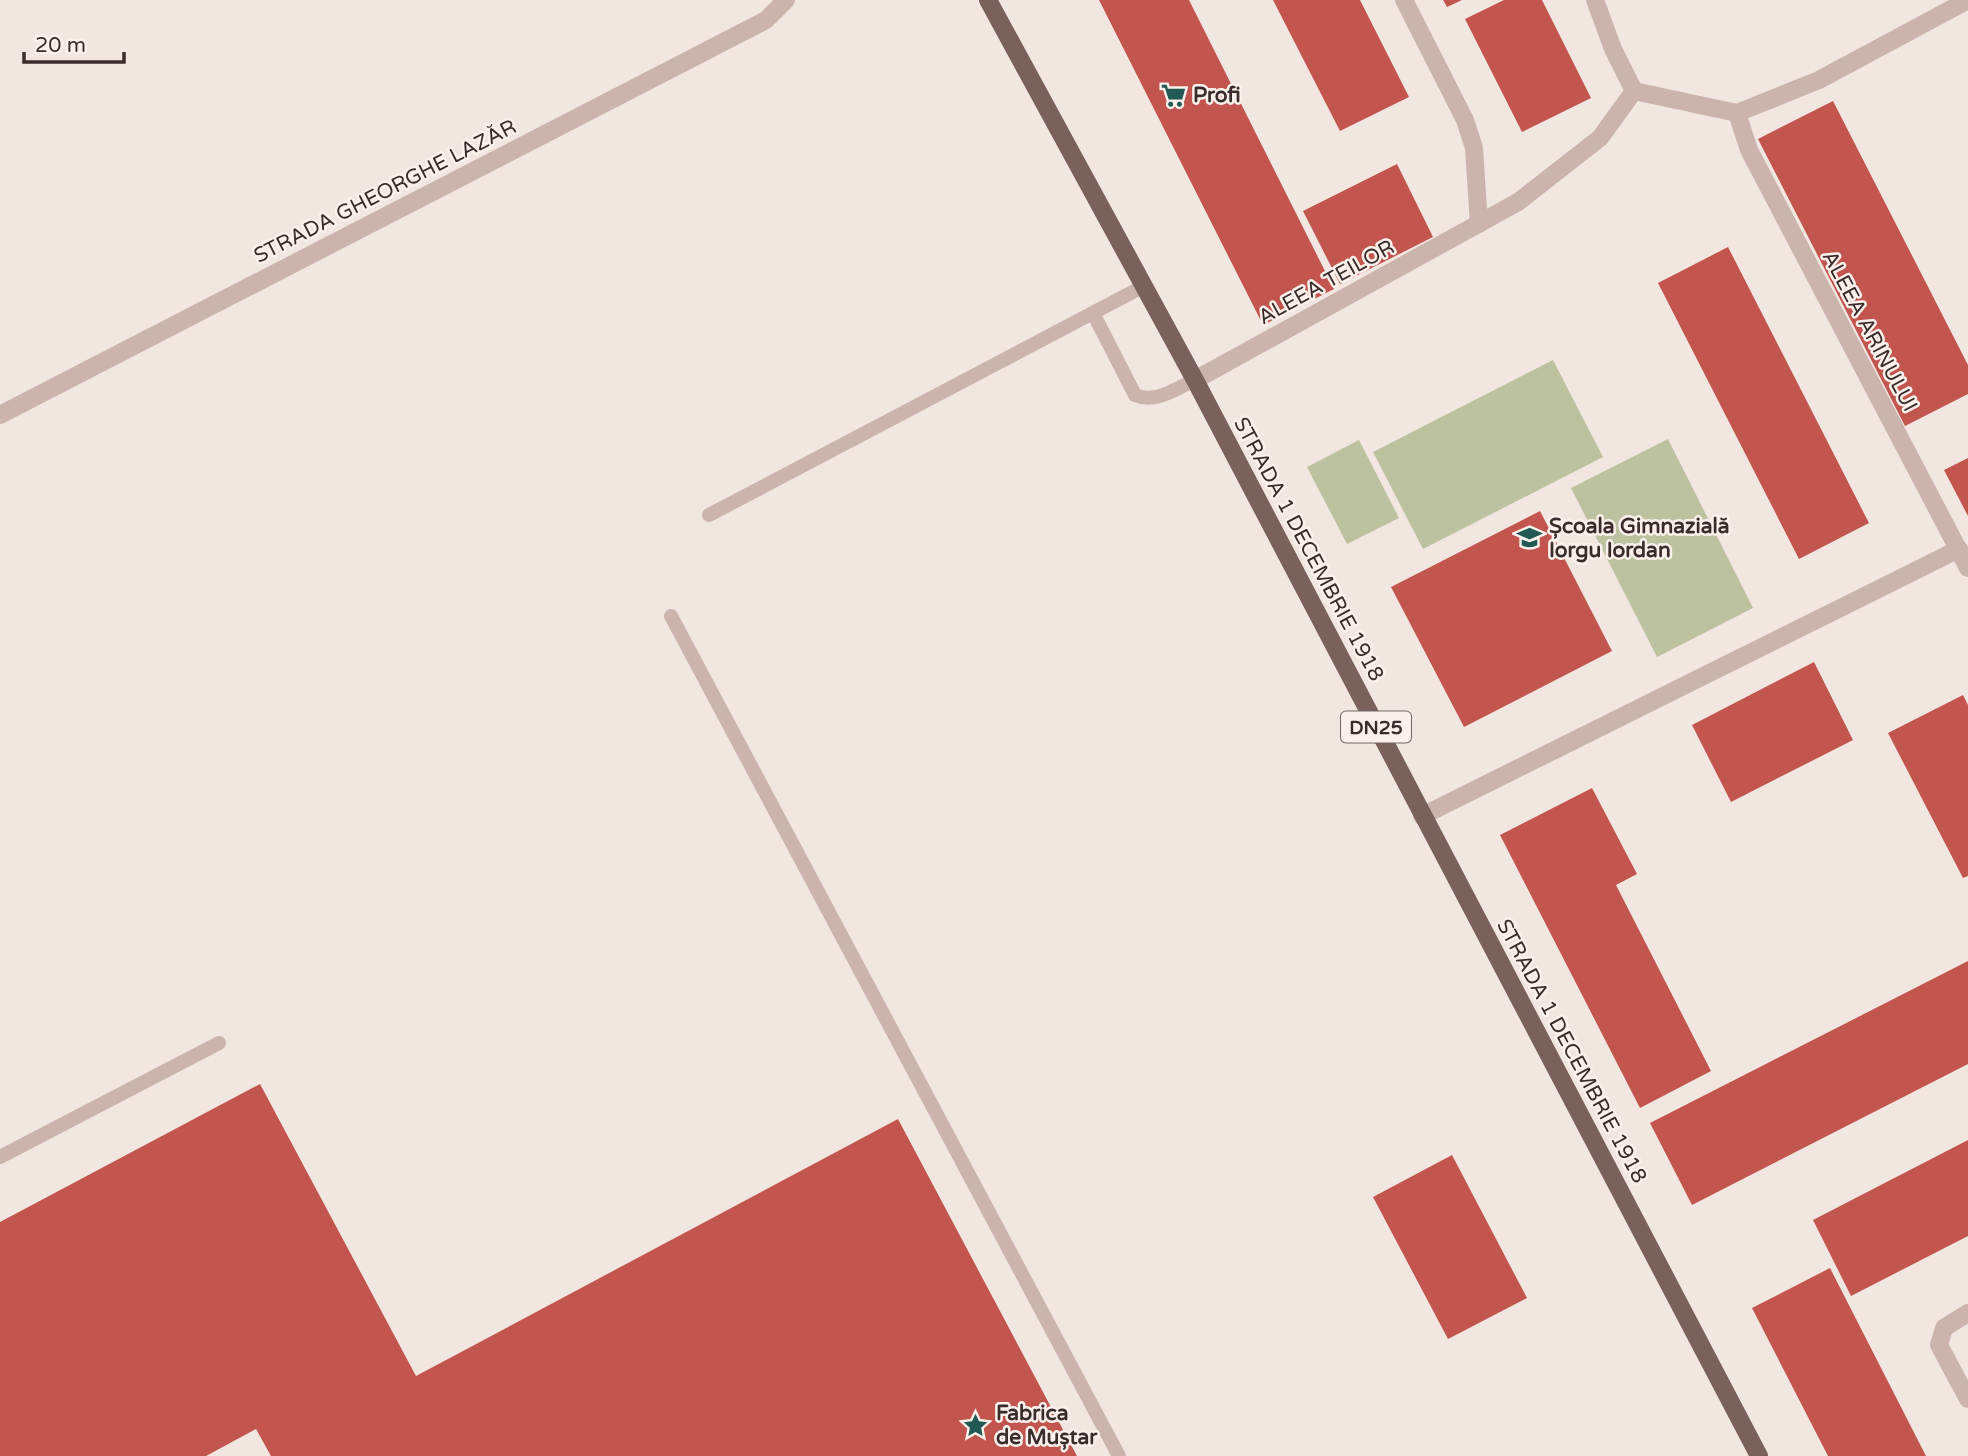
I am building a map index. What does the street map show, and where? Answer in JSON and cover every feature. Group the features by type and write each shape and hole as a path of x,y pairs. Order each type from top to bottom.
{"main road":[{"name":"STRADA 1 DECEMBRIE 1918","path":"988,0 1195,380 1759,1456"}],"street":[{"name":"STRADA GHEORGHE LAZĂR","path":"0,415 766,20 786,0"},
{"path":"1404,0 1465,120 1474,148 1479,190 1479,224"},
{"path":"1595,0 1613,49 1634,91 1737,113 1819,80 1968,1"},
{"name":"ALEEA TEILOR","path":"1195,380 1518,202 1600,138 1634,91"},
{"name":"ALEEA ARINULUI","path":"1737,113 1749,150 1968,568"},
{"path":"1422,816 1959,549"},
{"path":"1968,1313 1944,1328 1940,1345 1968,1399"}],"lane":[{"path":"709,515 1144,286"},
{"path":"1093,313 1135,395 1146,400 1157,398 1195,380"},
{"path":"671,616 1119,1456"},
{"path":"0,1157 219,1043"}],"green space":[{"path":"1553,360 1603,457 1423,549 1373,452"},
{"path":"1668,439 1753,608 1657,657 1571,488"},
{"path":"1359,440 1399,518 1347,544 1307,467"}],"building":[{"path":"1099,0 1189,0 1334,289 1263,325"},
{"path":"1273,0 1360,0 1409,97 1340,131"},
{"path":"1443,0 1462,0 1447,7"},
{"path":"1504,0 1542,0 1591,98 1522,132 1465,19"},
{"path":"1833,101 1968,365 1968,394 1905,426 1758,139"},
{"path":"1397,164 1433,237 1340,284 1303,211"},
{"path":"1728,247 1869,523 1799,559 1658,283"},
{"path":"1968,458 1968,516 1944,470"},
{"path":"1540,511 1612,651 1464,727 1391,587"},
{"path":"1814,662 1853,740 1731,802 1692,725"},
{"path":"1963,695 1968,705 1968,876 1963,878 1888,733"},
{"path":"1592,788 1637,874 1616,885 1711,1071 1640,1108 1500,835"},
{"path":"1968,961 1968,1064 1692,1205 1650,1123"},
{"path":"260,1084 416,1376 898,1119 1077,1456 271,1456 256,1429 206,1456 0,1456 0,1222"},
{"path":"1968,1140 1968,1236 1851,1296 1813,1220"},
{"path":"1452,1155 1527,1298 1448,1339 1373,1197"},
{"path":"1830,1268 1926,1456 1828,1456 1752,1308"}],"place":[{"name":"Profi","path":"1173,95"},
{"name":"Școala Gimnazială Iorgu Iordan","path":"1529,538"},
{"name":"Fabrica de Muștar","path":"976,1425"}]}
